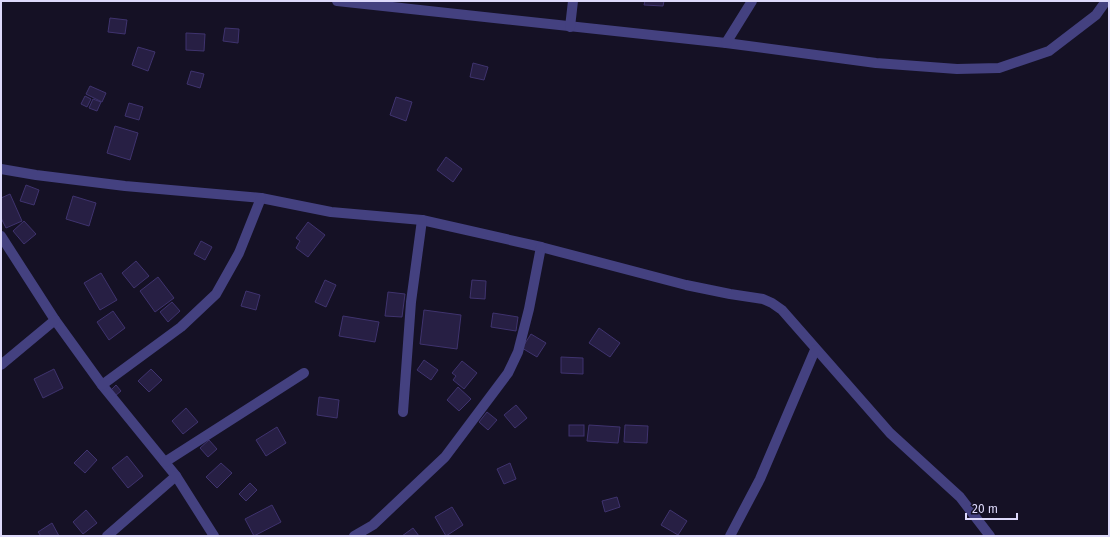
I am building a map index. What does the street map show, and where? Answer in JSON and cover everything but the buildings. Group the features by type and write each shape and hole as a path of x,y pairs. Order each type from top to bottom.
{"street":[{"path":"337,1 726,43 876,63 957,69 999,68 1049,51 1096,15 1106,1"},
{"path":"570,27 573,1"},
{"path":"726,43 752,1"},
{"path":"1,169 125,186 261,198 331,212 422,220 541,247 686,285 763,299 782,310 890,434 960,497 990,536"},
{"path":"102,385 182,327 216,294 239,253 261,198"},
{"path":"403,412 411,302 422,220"},
{"path":"1,236 55,320 102,385 176,476 214,536"},
{"path":"354,536 373,525 445,457 508,373 518,352 529,309 541,247"},
{"path":"1,365 55,320"},
{"path":"730,536 760,479 816,350"},
{"path":"165,462 304,373"},
{"path":"107,536 176,476"}]}
